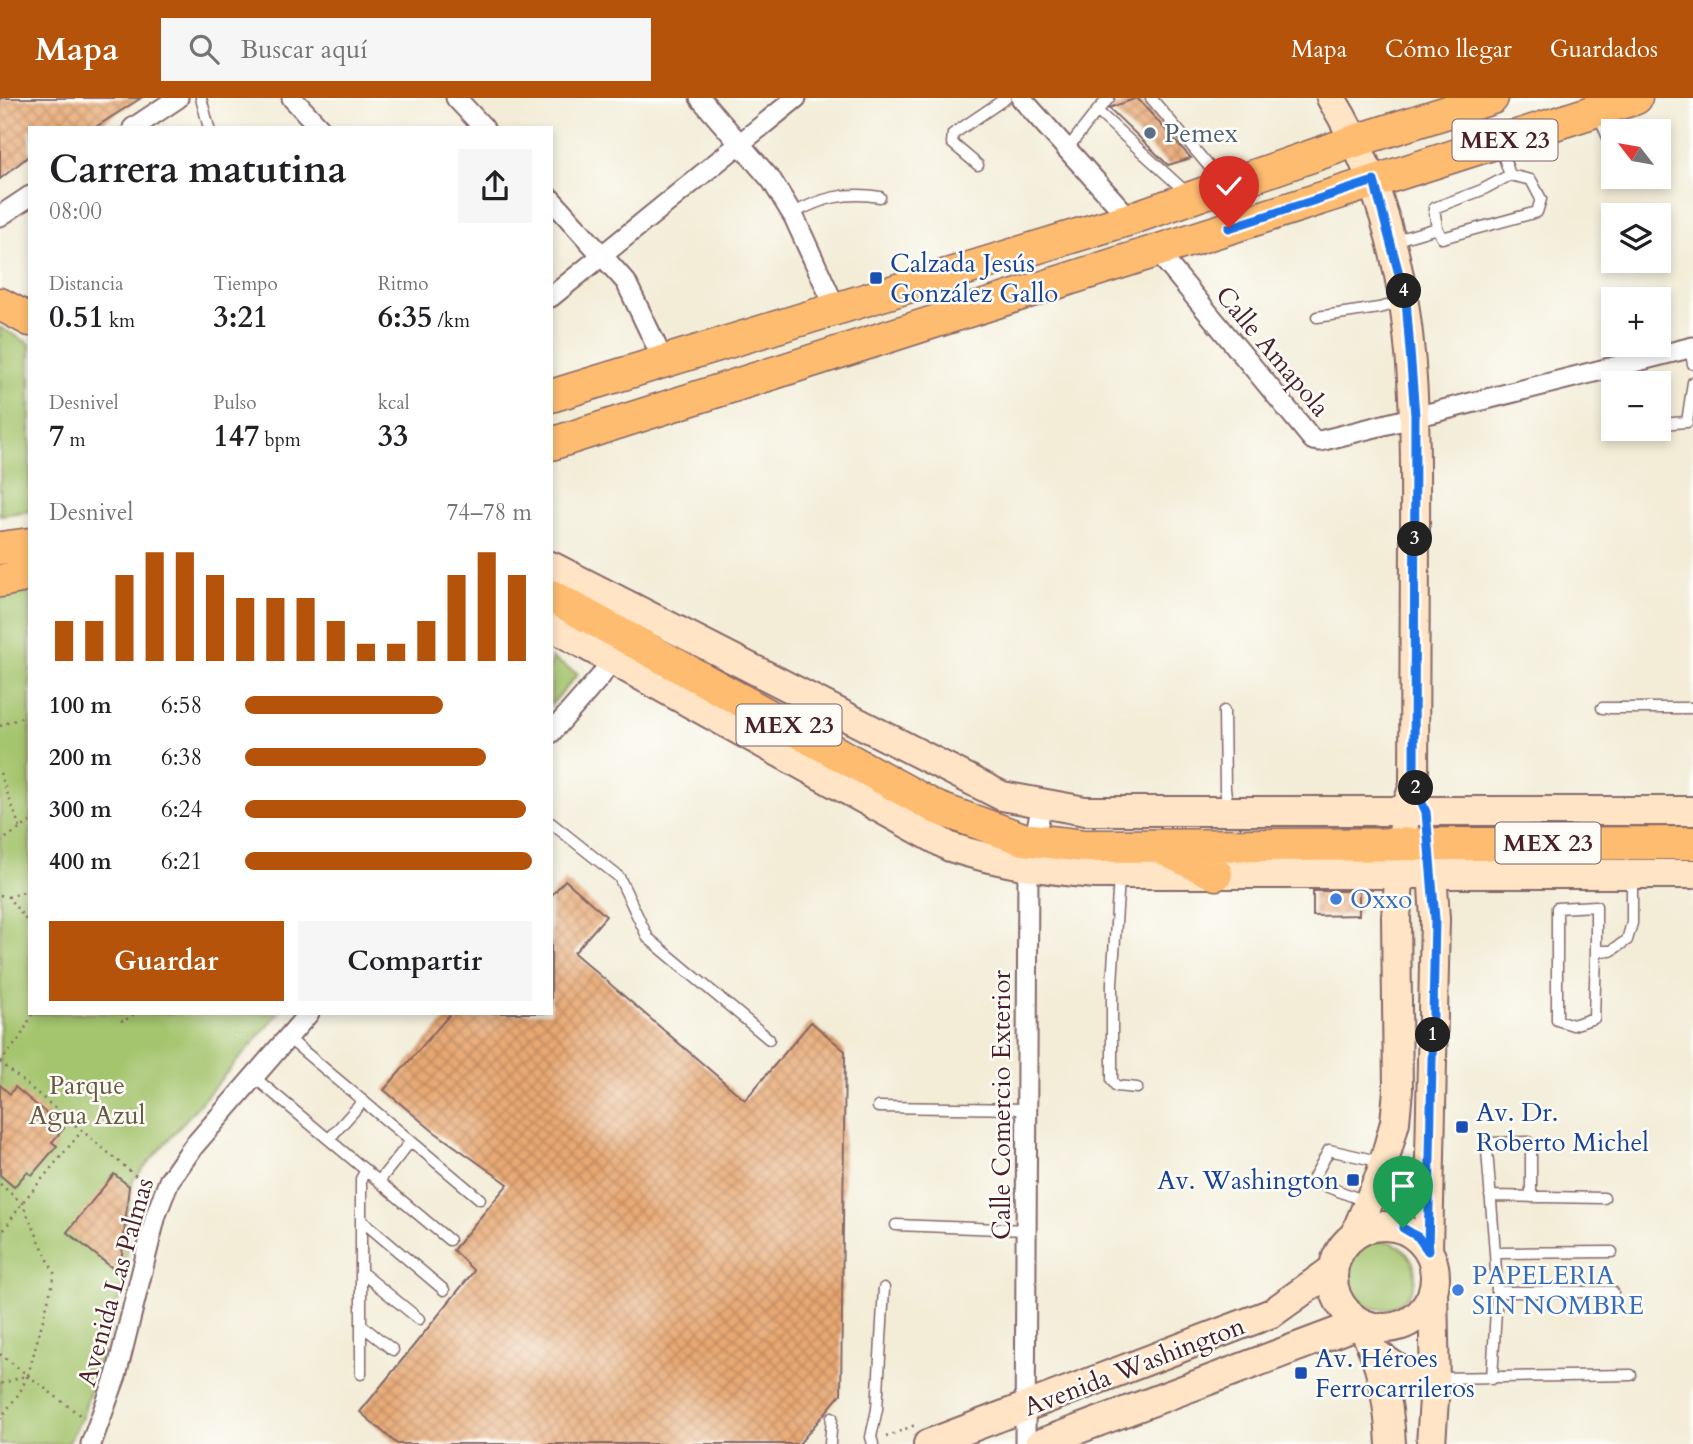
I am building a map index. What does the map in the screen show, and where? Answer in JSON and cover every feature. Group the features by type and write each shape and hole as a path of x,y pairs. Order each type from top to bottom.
{"main road":[{"path":"1331,98 1374,181 1392,242 1406,300 1415,415 1414,785 1416,827 1431,874 1435,919 1428,1251 1435,1277 1431,1444"},
{"name":"MEX 23","path":"553,395 1130,219 1355,141 1492,98"},
{"name":"MEX 23","path":"553,443 1636,98"},
{"path":"0,304 28,319"},
{"path":"0,548 28,544"},
{"path":"553,567 1002,796 1042,805 1107,811 1332,812 1416,827"},
{"path":"0,581 28,575"},
{"name":"MEX 23","path":"553,597 619,646 700,676 875,789 930,820 975,824 1030,854 1333,843 1416,827 1476,827 1693,843"},
{"path":"553,627 619,646 875,789 898,743"},
{"path":"700,676 714,648"},
{"path":"930,820 951,770"},
{"path":"1107,811 1130,851 1216,874 1693,874"},
{"path":"1130,851 1147,811"},
{"path":"1476,827 1693,811"},
{"path":"1282,812 1283,844"},
{"path":"1332,812 1333,843"},
{"path":"1391,1444 1387,1400 1378,1355 1361,1323 1338,1301 1332,1270 1336,1256 1355,1234 1369,1203 1395,1122 1398,1090 1396,917 1400,874 1416,827"},
{"path":"1130,851 1216,874"},
{"path":"1355,1234 1370,1227 1387,1225 1403,1228 1418,1237 1428,1251"},
{"name":"Avenida Washington","path":"928,1444 1272,1313 1332,1270"},
{"path":"1361,1323 1375,1328 1405,1324 1427,1304 1433,1290"},
{"name":"Avenida Washington","path":"1039,1444 1361,1323"},
{"path":"1378,1355 1406,1374 1434,1381"}],"street":[{"path":"136,126 178,98"},
{"path":"292,98 318,126"},
{"path":"456,98 482,126"},
{"path":"700,98 772,181 792,214 836,309"},
{"path":"553,295 796,98"},
{"path":"1021,98 1130,219"},
{"path":"0,216 28,197"},
{"path":"553,201 602,253 633,294 664,362"},
{"name":"Calle Amapola","path":"1157,251 1313,440 1320,441 1415,415 1692,353"},
{"path":"553,730 619,646"},
{"name":"Calle Comercio Exterior","path":"1026,1444 1030,854 1042,805"},
{"name":"Avenida Las Palmas","path":"95,1437 123,1353 161,1197 177,1168 307,1015"}],"lane":[{"path":"201,98 208,126"},
{"path":"978,166 959,152 952,143 953,134 1006,98"},
{"path":"1068,148 1109,98"},
{"path":"1151,98 1225,186"},
{"path":"1597,110 1601,120"},
{"path":"1097,111 1192,197"},
{"path":"1498,142 1510,175"},
{"path":"1510,175 1531,180 1541,199 1537,212 1441,238 1437,228 1434,208 1482,190 1510,175"},
{"path":"792,214 811,204 847,193 880,197"},
{"path":"1392,242 1437,228"},
{"path":"1317,317 1379,308 1406,300"},
{"path":"1671,423 1687,422 1693,382"},
{"path":"1602,708 1693,708"},
{"path":"1224,711 1225,789 1229,811"},
{"path":"553,825 619,877 648,938 769,1039"},
{"path":"1130,851 1112,983 1112,1080 1119,1087 1137,1088"},
{"path":"1596,951 1611,951 1627,940 1632,922 1632,874"},
{"path":"1596,906 1596,951 1594,1018 1573,1025 1557,1020 1558,908 1596,906"},
{"path":"288,1038 480,1199"},
{"path":"254,1077 449,1240"},
{"path":"329,1139 363,1101"},
{"path":"878,1107 1027,1110"},
{"path":"379,1181 411,1141"},
{"path":"1492,1379 1497,1292 1490,1196 1490,1143 1528,1142 1531,1149 1531,1197"},
{"path":"1369,1203 1312,1181 1329,1150 1384,1163"},
{"path":"361,1374 361,1179 366,1170"},
{"path":"1490,1196 1604,1198"},
{"path":"361,1220 444,1290"},
{"path":"896,1225 1026,1230"},
{"path":"1495,1253 1612,1252"},
{"path":"361,1272 419,1320"},
{"path":"873,1444 871,1437 877,1409 884,1288"},
{"path":"1497,1292 1613,1292"},
{"path":"361,1325 393,1350"},
{"path":"1441,1444 1434,1381 1631,1376"},
{"path":"830,1444 832,1418"}],"path":[{"path":"0,726 28,716"},
{"path":"0,773 20,828"},
{"path":"0,842 28,823"},
{"path":"0,895 8,897 28,891"},
{"path":"8,897 28,922"},
{"path":"32,1015 20,1038 0,1062 161,1197"},
{"path":"121,1015 122,1022 133,1015"},
{"path":"0,1236 22,1203 82,1131"},
{"path":"0,1184 22,1203 55,1275 28,1375 20,1392 0,1419"},
{"path":"0,1354 28,1375 95,1437"},
{"path":"0,1384 28,1375"}],"green space":[{"path":"0,327 28,343 28,511 0,515"},
{"name":"Parque Agua Azul","path":"28,592 28,1015 277,1015 133,1180 126,1219 127,1258 119,1298 82,1417 68,1444 0,1444 0,598"},
{"path":"553,659 578,674 553,703"},
{"path":"1374,1241 1388,1241 1400,1246 1410,1256 1415,1275 1410,1294 1400,1304 1388,1309 1374,1309 1362,1304 1352,1294 1347,1282 1347,1268 1352,1256 1362,1246"}],"building":[{"path":"0,98 141,98 97,126 28,126 28,157 0,179"},
{"name":"Pemex","path":"1137,98 1191,158 1168,165 1109,108"},
{"path":"565,880 606,916 574,953 745,1100 811,1022 845,1051 841,1394 799,1444 397,1444 360,1412 474,1271 453,1250 508,1184 433,1131 384,1090 449,1015 553,1015 553,894"},
{"name":"Oxxo","path":"1313,891 1359,891 1359,915 1313,916"},
{"path":"0,1085 10,1094 15,1087 64,1128 52,1142 57,1146 32,1175 27,1172 14,1187 0,1175"},
{"path":"114,1174 129,1186 120,1274 67,1232"}],"place":[{"name":"Pemex","path":"1150,133"},
{"name":"Calzada Jesús González Gallo","path":"876,278"},
{"name":"Oxxo","path":"1336,899"},
{"name":"Av. Dr. Roberto Michel","path":"1462,1127"},
{"name":"Av. Washington","path":"1353,1180"},
{"name":"PAPELERIA SIN NOMBRE","path":"1458,1290"},
{"name":"Av. Héroes Ferrocarrileros","path":"1301,1373"}],"route":[{"path":"1229,228 1374,181 1387,220 1406,300 1415,415 1414,785 1426,812 1435,919 1428,1251 1418,1237 1403,1228"}]}
